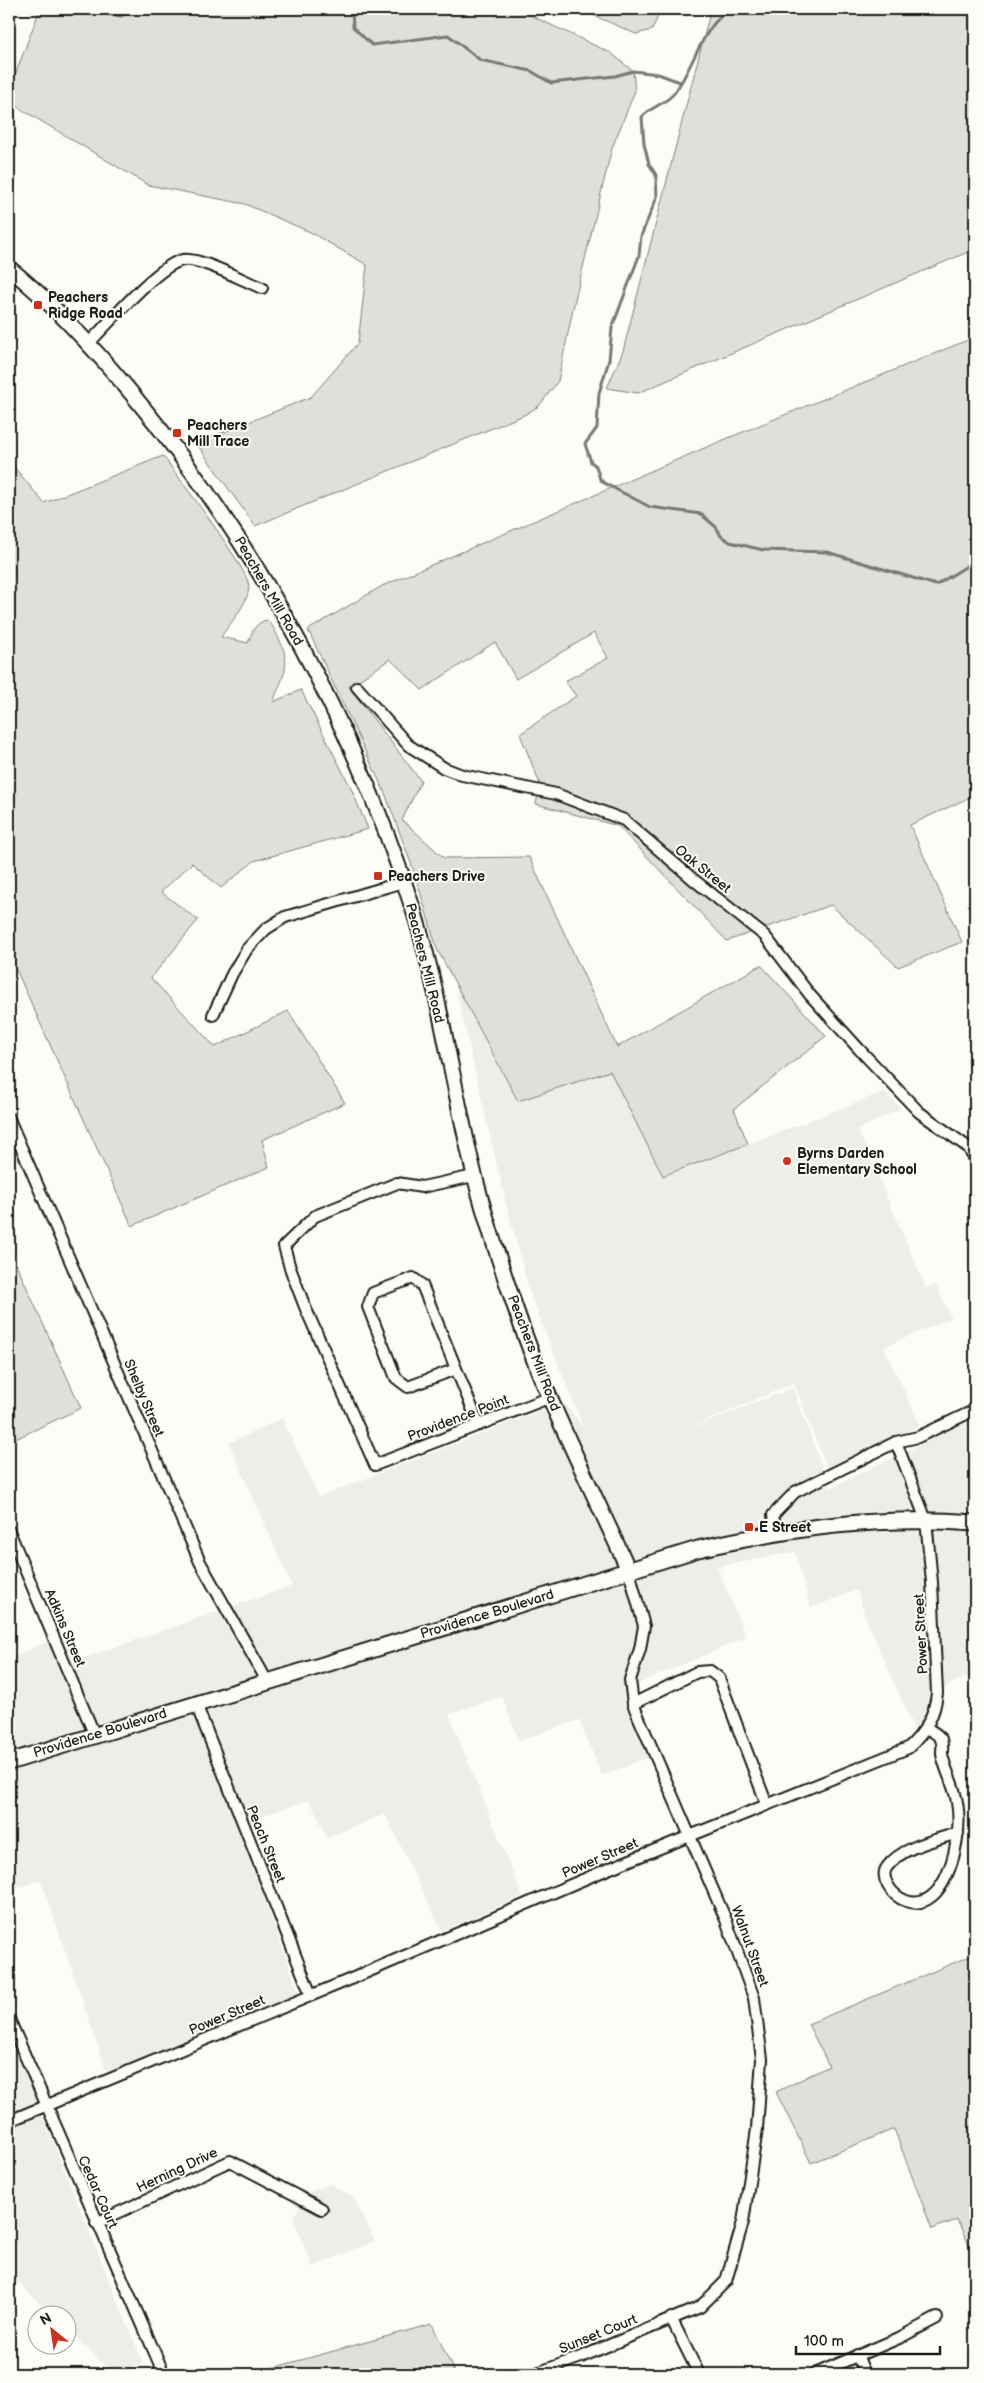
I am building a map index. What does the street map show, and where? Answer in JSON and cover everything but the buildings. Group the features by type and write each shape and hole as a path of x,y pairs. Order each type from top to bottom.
{"highway":[{"name":"Providence Boulevard","path":"9,1762 698,1549 835,1524 926,1520 975,1523"}],"main road":[{"name":"Peachers Mill Road","path":"9,268 53,305 89,343 159,426 210,494 294,630 317,675 368,788 403,882 425,952 474,1176 516,1310 550,1397 629,1571"}],"street":[{"path":"89,343 163,269 183,260 208,265 262,288"},
{"name":"Oak Street","path":"357,687 408,745 444,768 462,775 556,794 624,820 694,880 765,936 810,995 859,1049 919,1112 969,1148 975,1161"},
{"path":"213,1015 246,949 266,929 285,917 403,882"},
{"name":"Shelby Street","path":"9,1119 200,1562 267,1681"},
{"name":"Providence Point","path":"474,1176 422,1187 397,1184 315,1216 284,1246 290,1268 305,1307 376,1465 550,1397"},
{"path":"456,1369 408,1386 401,1384 396,1378 368,1307 373,1293 413,1278 422,1285 479,1425"},
{"path":"776,1534 773,1514 795,1492 896,1442 918,1437 975,1410"},
{"name":"Power Street","path":"9,2121 690,1835 706,1831 908,1748 926,1728 934,1711 937,1693 932,1582 926,1520 896,1442"},
{"name":"Adkins Street","path":"9,1531 95,1736"},
{"name":"Walnut Street","path":"629,1571 644,1626 640,1649 630,1680 633,1704 726,1920 754,1998 762,2058 757,2129 743,2222 726,2280 700,2307 671,2318"},
{"path":"633,1704 698,1672 710,1671 718,1678 767,1805"},
{"name":"Peach Street","path":"196,1704 312,1995"},
{"path":"926,1728 936,1733 941,1740 942,1755 955,1793 960,1816 958,1833 946,1878 936,1894 918,1903 902,1900 890,1890 884,1875 885,1868 895,1858 958,1833"},
{"name":"Cedar Court","path":"9,2019 45,2106 164,2374"},
{"name":"Herning Drive","path":"96,2222 230,2161 322,2209"},
{"path":"671,2318 698,2374"},
{"name":"Sunset Court","path":"534,2374 581,2358 671,2318"},
{"path":"815,2374 899,2338 937,2318"},
{"path":"857,2356 865,2374"}],"shaded area":[{"path":"40,9 517,9 611,53 633,71 635,91 612,148 574,304 558,381 539,406 524,415 255,526 196,443 311,397 358,343 367,265 310,232 245,204 148,185 9,102 9,91"},
{"path":"579,9 661,9 652,30 636,34"},
{"path":"711,9 975,9 975,249 638,393 607,388 623,351"},
{"path":"975,337 975,795 910,825 962,942 898,967 831,905 727,941 618,826 536,804 540,784 520,734 576,696 565,681 608,658 594,633 516,679 495,642 422,690 390,659 349,687 421,781 402,820 444,858 529,857 617,1047 761,965 826,1036 734,1109 748,1144 663,1176 610,1071 518,1101 437,949 415,874 385,793 308,630 382,586 721,441"},
{"path":"163,456 226,543 246,577 249,587 248,593 238,613 221,637 248,643 256,626 266,620 271,625 282,645 286,662 273,702 301,690 351,788 368,829 254,861 221,888 192,863 161,892 198,920 151,978 215,1047 288,1011 345,1103 262,1140 269,1167 132,1226 9,954 9,461 44,503"},
{"path":"554,925 666,1176 884,1092 901,1108 858,1130 926,1288 936,1284 951,1318 884,1347 920,1425 828,1471 794,1383 676,1434 793,1388 830,1488 975,1418 975,1673 945,1687 938,1717 924,1741 916,1733 865,1616 857,1590 811,1608 795,1552 717,1567 746,1637 640,1683 624,1702 649,1757 602,1776 579,1720 519,1741 502,1696 449,1714 522,1896 442,1931 385,1814 327,1838 310,1800 237,1824 299,1993 107,2073 41,1880 9,1891 9,1658 66,1634 78,1660 292,1586 229,1443 282,1418 319,1497 563,1402 583,1426 531,1297 505,1200 452,972"},
{"path":"9,1248 81,1408 9,1442"},
{"path":"975,1954 975,2258 957,2220 932,2229 894,2129 811,2163 776,2092 829,2066 808,2024"},
{"path":"9,2035 143,2363 114,2374 78,2340 78,2306 43,2306 9,2274"},
{"path":"330,2184 354,2198 375,2241 312,2267 293,2217 309,2192"},
{"path":"432,2324 455,2374 250,2374"}],"waterway":[{"path":"80,9 121,16 137,9"},
{"path":"352,9 353,27 372,45 448,35 480,60 531,71 551,83 615,76 633,71 658,74 680,82"},
{"path":"729,9 711,27 672,96 642,117 644,144 649,164 656,175 657,197 641,236 639,256 612,328 609,360 599,393 597,428 585,444 591,462 596,466 600,479 604,483 650,507 701,514 716,527 721,536 730,542 763,550 827,552 936,585 975,561"}],"place":[{"name":"Peachers Ridge Road","path":"38,305"},
{"name":"Peachers Mill Trace","path":"177,433"},
{"name":"Peachers Drive","path":"378,876"},
{"name":"Byrns Darden Elementary School","path":"787,1161"},
{"name":"E Street","path":"749,1527"}]}
